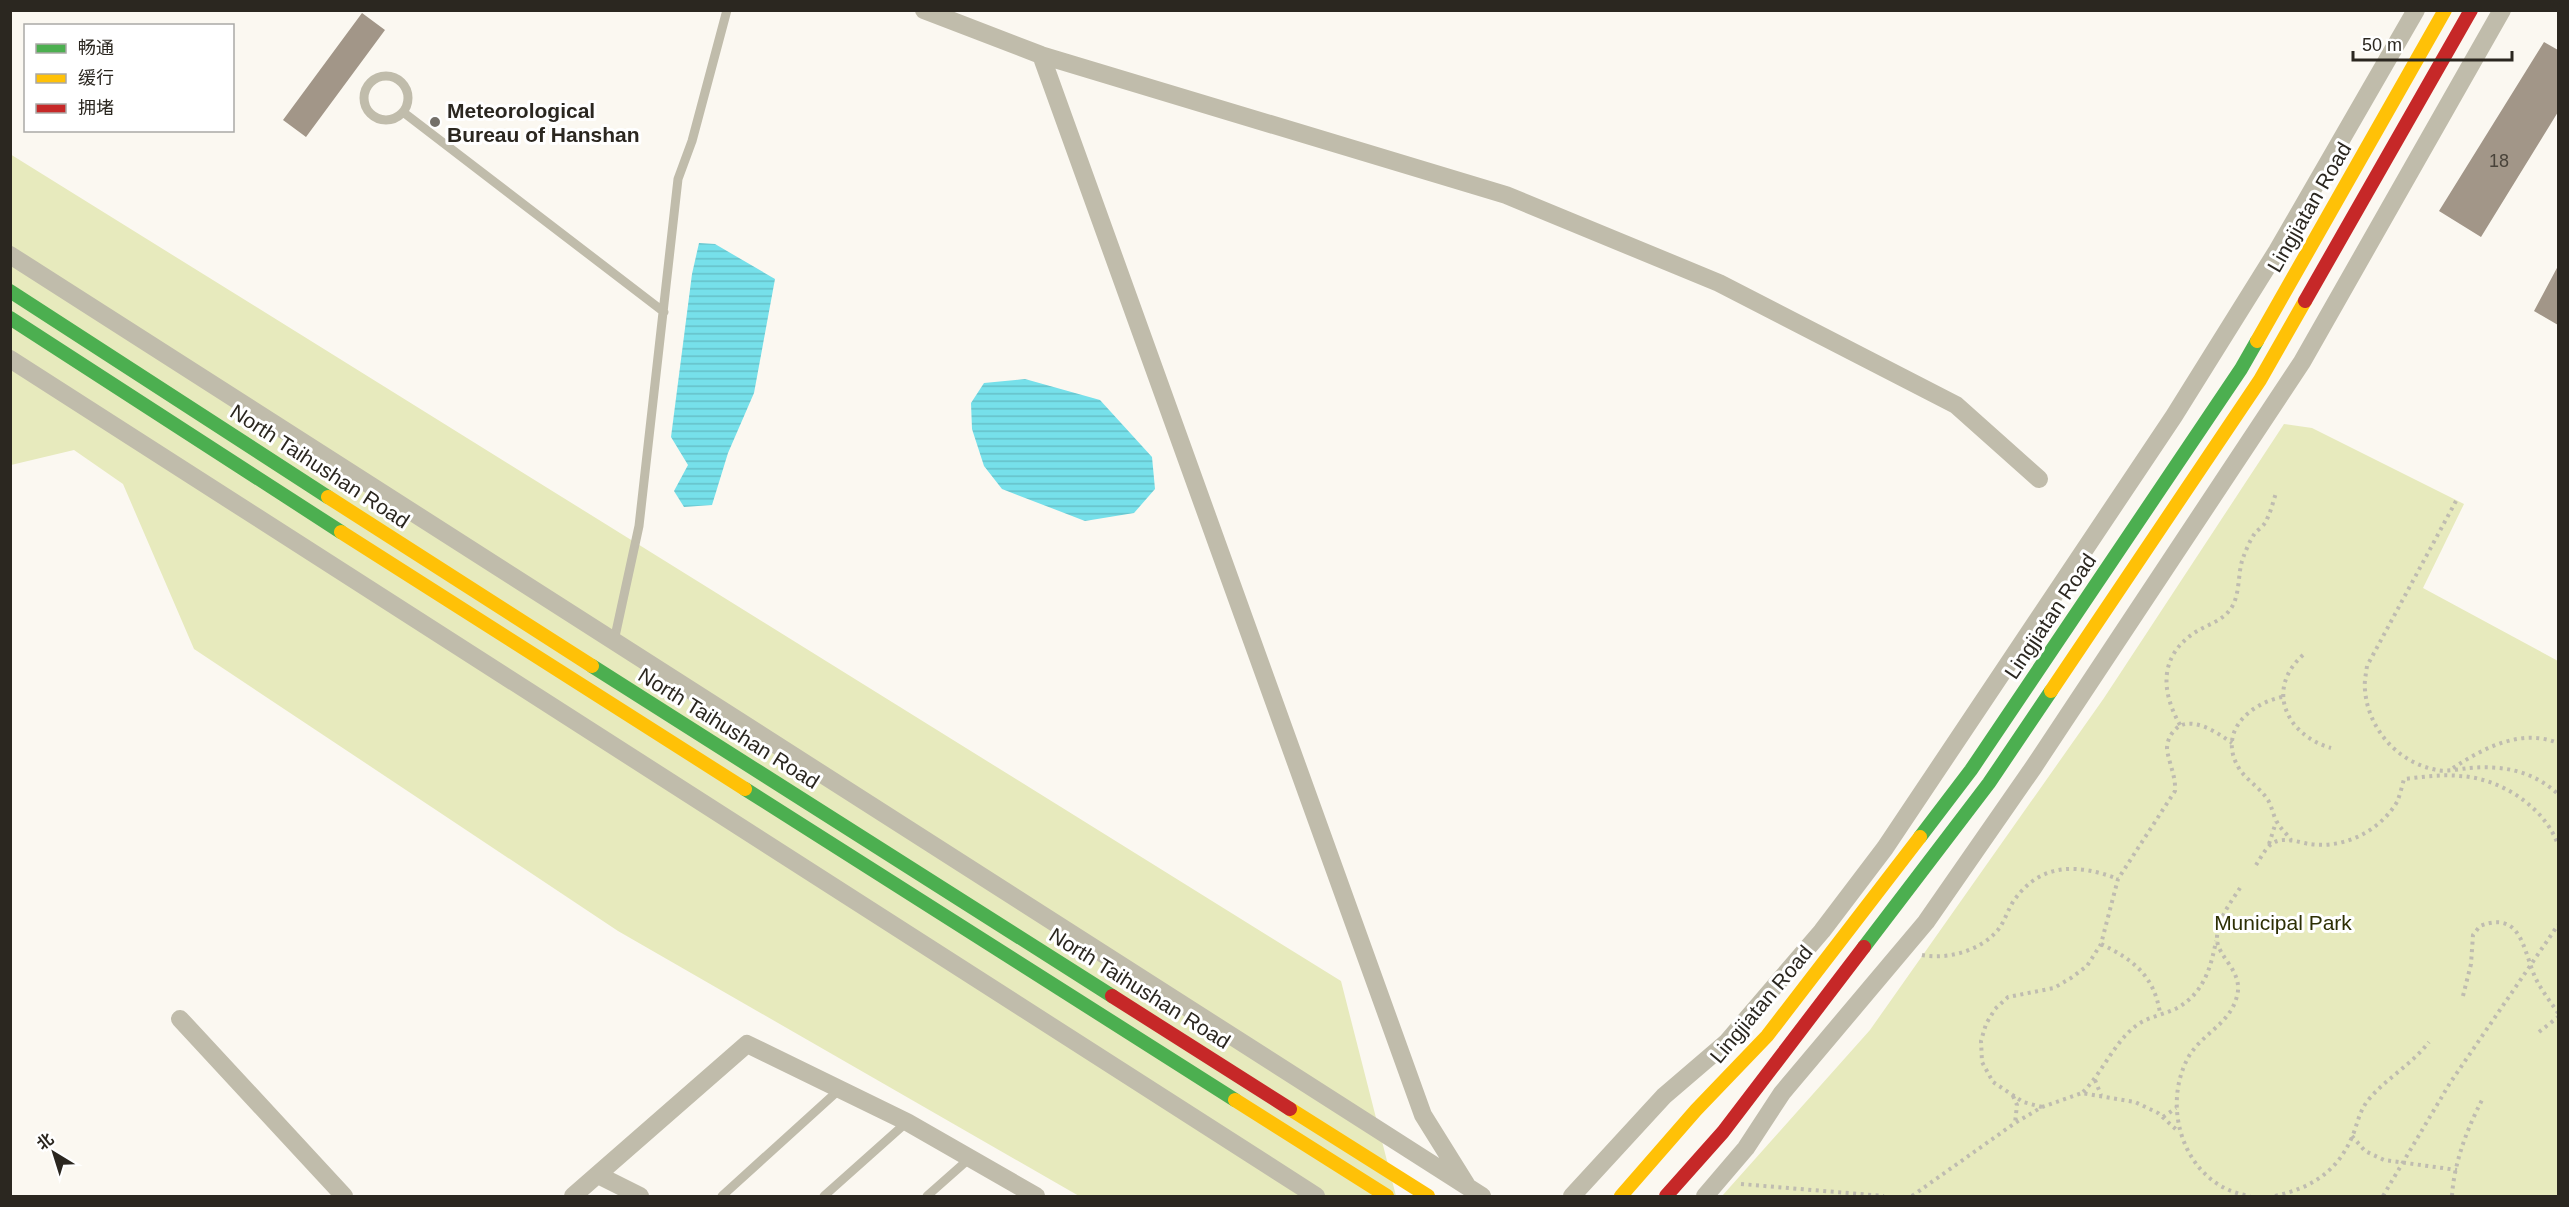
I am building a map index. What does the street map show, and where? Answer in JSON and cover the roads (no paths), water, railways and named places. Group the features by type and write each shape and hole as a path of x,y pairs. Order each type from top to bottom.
{"main road":[{"name":"Lingjiatan Road","path":"1621,1197 1696,1110 1767,1036 1971,770 2241,369 2445,10"},
{"name":"Lingjiatan Road","path":"1666,1197 1723,1132 1989,783 2260,380 2471,10"},
{"name":"North Taihushan Road","path":"10,291 443,571 1428,1197"},
{"name":"North Taihushan Road","path":"10,318 431,590 1387,1197"}],"street":[{"path":"924,10 1041,55 1506,195 1719,283 1956,405 2039,479"},
{"path":"1572,1197 1664,1096 1735,1034 1822,931 1885,848 2174,416 2277,251 2416,10"},
{"path":"1705,1197 1746,1148 1782,1094 1926,922 2033,768 2302,362 2502,10"},
{"path":"1041,55 1423,1115 1476,1192"},
{"path":"10,255 1476,1192"},
{"path":"10,359 1316,1197"},
{"path":"180,1019 344,1197"},
{"path":"573,1197 747,1044 907,1122 1031,1196"},
{"path":"598,1175 639,1197"}],"lane":[{"path":"614,641 639,526 678,179 692,141 727,10"},
{"path":"379,77 393,77 400,80 408,98 403,112 391,119 376,117 370,113 364,99 368,85 379,77"},
{"path":"403,112 664,312"},
{"path":"722,1197 840,1089"},
{"path":"824,1197 907,1122"},
{"path":"927,1197 970,1158"}],"water":[{"path":"699,243 715,244 775,279 754,393 728,453 712,505 684,507 674,491 688,465 671,437 692,274"},
{"path":"1025,379 1100,400 1152,457 1155,489 1134,513 1085,521 1002,489 984,466 972,429 971,403 984,383"}],"place":[{"name":"Meteorological Bureau of Hanshan","path":"435,122"}],"park label":[{"name":"Municipal Park","path":"2283,922"}]}
